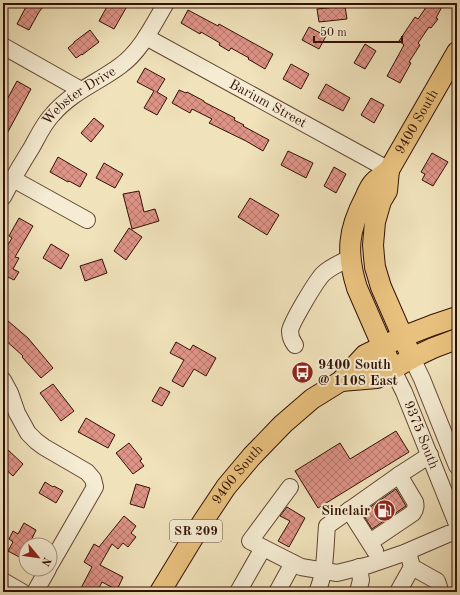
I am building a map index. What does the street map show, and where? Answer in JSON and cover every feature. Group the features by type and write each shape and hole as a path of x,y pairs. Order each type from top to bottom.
{"main road":[{"name":"9400 South","path":"341,381 377,378 392,368 357,288 353,275 349,246 353,224 373,183 389,170 456,58"},
{"name":"9400 South","path":"389,170 387,191 375,222 373,245 374,257 381,287 412,358"},
{"name":"SR 209","path":"383,346 429,326 457,316"},
{"name":"SR 209","path":"392,368 433,348 457,339"},
{"name":"9400 South","path":"160,592 202,523 236,473 283,424 312,399 341,381 365,355 383,346"}],"street":[{"name":"Webster Drive","path":"3,197 52,114 81,90 120,66 134,54 166,3"},
{"name":"Barium Street","path":"146,37 389,170"},
{"path":"3,46 81,90"},
{"path":"13,179 87,220"},
{"path":"296,345 290,334 291,325 316,284 322,275 327,271 350,258"},
{"name":"9375 South","path":"412,358 456,460"},
{"name":"9375 South","path":"392,368 404,392 457,524"},
{"path":"3,380 10,393 17,413 28,432 44,447 87,472 93,479 95,487 58,551"},
{"path":"317,592 323,571 327,526 430,455"},
{"path":"370,542 415,510 415,502 399,475"},
{"path":"290,487 250,541 301,567 337,573 408,552 448,534 457,532"},
{"path":"349,510 381,561"},
{"path":"238,592 263,548"},
{"path":"398,592 412,567 408,552"},
{"path":"277,592 293,563"},
{"path":"358,592 361,580 360,567"},
{"path":"412,567 437,581 440,587 438,592"},
{"path":"35,592 43,577"},
{"path":"3,582 22,592"}],"building":[{"path":"28,3 46,3 29,30 17,24"},
{"path":"109,3 118,3 126,8 114,29 99,21"},
{"path":"429,3 444,3 436,18 438,19 431,28 429,27 418,43 420,45 409,62 411,63 400,83 387,76 404,45 399,41 415,17 418,19"},
{"path":"345,6 347,19 319,22 317,9"},
{"path":"188,10 218,26 219,24 273,54 265,69 231,48 229,51 219,45 220,43 181,23"},
{"path":"309,27 326,36 319,49 302,40"},
{"path":"90,30 99,42 76,58 68,48"},
{"path":"365,44 376,51 365,69 354,63"},
{"path":"291,64 309,74 301,89 283,79"},
{"path":"145,68 165,79 157,92 167,98 157,115 144,108 154,91 137,82"},
{"path":"17,81 31,89 3,141 3,107"},
{"path":"326,84 350,98 343,111 318,98"},
{"path":"179,90 186,93 187,92 235,118 234,120 244,125 243,126 269,140 263,151 209,123 212,119 192,109 190,113 172,103"},
{"path":"371,98 384,105 374,123 361,115"},
{"path":"94,118 104,126 91,142 81,133"},
{"path":"288,151 313,163 306,178 281,165"},
{"path":"432,153 448,162 433,186 422,180 425,174 421,172"},
{"path":"58,157 87,174 80,187 50,172"},
{"path":"104,163 123,174 115,188 96,178"},
{"path":"334,167 346,174 336,193 324,186"},
{"path":"139,191 144,212 155,209 159,221 132,229 123,194"},
{"path":"250,198 279,215 267,235 238,217"},
{"path":"19,218 33,226 15,257 19,258 13,269 19,272 14,280 8,277 3,286 3,253 12,238 9,236"},
{"path":"129,228 142,237 126,260 114,251"},
{"path":"51,244 69,255 61,269 43,258"},
{"path":"102,259 107,273 85,281 80,266"},
{"path":"8,321 28,338 53,368 41,378 22,357 23,356 3,338 3,327"},
{"path":"176,342 190,350 193,345 216,358 206,376 194,369 183,387 172,381 184,360 170,353"},
{"path":"53,384 74,411 61,421 40,393"},
{"path":"160,387 170,392 162,406 152,401"},
{"path":"86,418 115,435 108,448 78,432"},
{"path":"396,431 409,452 318,508 295,471 340,443 350,459"},
{"path":"129,443 142,459 140,461 144,466 133,474 116,453"},
{"path":"8,450 23,464 13,476 3,467 3,455"},
{"path":"45,482 63,491 56,503 39,493"},
{"path":"136,484 150,488 144,508 130,504"},
{"name":"Sinclair","path":"396,489 406,506 372,529 362,513"},
{"path":"287,507 305,518 289,547 278,541 290,521 280,516"},
{"path":"124,516 136,526 131,533 136,537 128,547 123,543 118,549 112,544 100,565 123,577 117,590 102,582 97,592 79,592 92,567 84,562 94,544 99,547"},
{"path":"24,523 36,530 33,537 18,537 18,556 8,551 13,542 9,539 13,531 18,534"}],"place":[{"name":"9400 South @ 1108 East","path":"302,373"},
{"name":"Sinclair","path":"385,511"}]}
